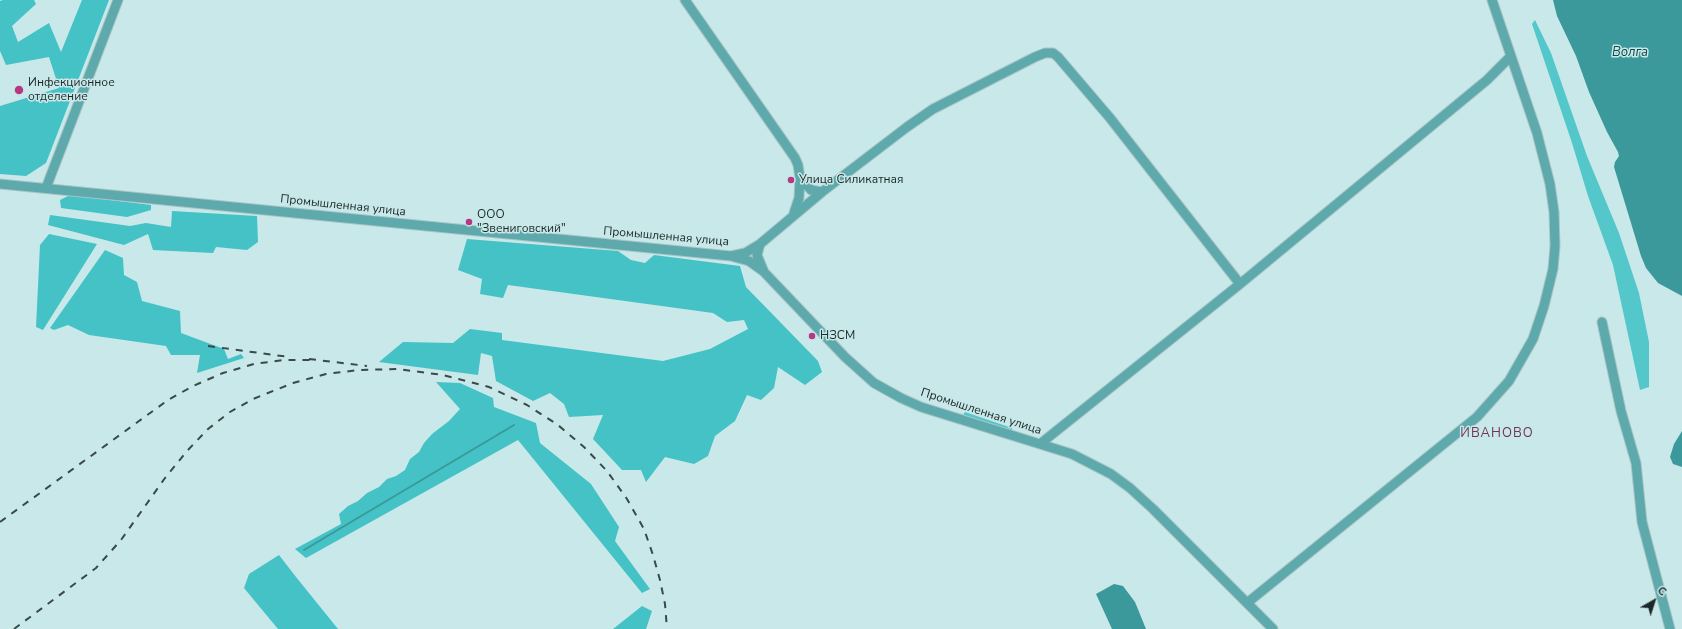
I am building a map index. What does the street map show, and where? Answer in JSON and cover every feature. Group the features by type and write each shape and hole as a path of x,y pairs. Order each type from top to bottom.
{"street":[{"path":"46,188 118,0"},
{"path":"685,0 795,158 798,165 800,178 799,198 794,214"},
{"path":"1247,603 1477,417 1509,381 1533,339 1544,306 1552,269 1555,246 1554,212 1550,184 1537,133 1492,0"},
{"path":"760,244 822,192 933,109 1035,57 1045,53 1053,53 1110,118 1240,284"},
{"path":"1040,444 1240,284 1487,80 1511,56"},
{"path":"800,178 812,190 822,192"},
{"name":"Промышленная улица","path":"0,184 731,256 745,252 760,244"},
{"name":"Промышленная улица","path":"760,244 757,254 764,272 864,375 901,398 939,414 1040,444 1083,460 1123,482 1153,509 1273,629"},
{"path":"731,256 749,261 764,272"},
{"path":"1602,322 1621,411 1636,463 1642,522 1670,629"}],"shaded area":[{"path":"34,0 36,4 12,26 18,42 49,23 61,52 82,0 109,0 46,163 26,176 0,174 0,106 59,88 49,57 6,65 0,51 0,1"},
{"path":"1535,20 1551,53 1587,156 1619,233 1639,293 1649,342 1649,387 1640,390 1613,265 1588,196 1532,24"},
{"path":"70,195 151,205 151,210 127,217 61,208 60,200"},
{"path":"172,211 257,216 258,242 247,250 216,247 213,253 153,250 148,234 124,245 48,225 50,215 130,226 146,223 171,227"},
{"path":"49,234 97,244 43,330 36,327 40,245"},
{"path":"467,239 618,251 631,260 645,263 654,255 740,266 746,287 818,361 822,372 805,385 778,367 774,388 761,400 747,395 735,421 715,436 708,456 694,464 665,457 646,482 641,470 622,470 593,439 603,415 569,417 564,404 550,393 533,401 496,381 492,356 481,353 478,375 379,362 403,342 453,343 470,329 502,333 502,340 663,361 710,349 748,329 744,320 727,322 713,313 508,285 503,298 480,294 482,279 458,270"},
{"path":"105,250 123,258 124,275 137,282 142,301 180,311 181,333 224,349 228,359 241,354 244,358 197,373 200,355 171,355 166,346 89,335 68,325 54,330 50,328"},
{"path":"436,382 460,383 493,398 494,407 536,423 540,443 591,484 619,527 615,541 650,589 642,593 518,440 306,558 295,549 341,524 339,514 348,506 379,487 387,479 396,476 405,470 410,459 419,452 424,443 432,434 449,421 460,409"},
{"path":"965,412 1012,428 1012,430 1011,431 965,417 963,415"},
{"path":"279,555 338,629 278,629 244,588 249,574"},
{"path":"642,606 652,611 646,629 613,629"}],"water":[{"name":"Волга","path":"1553,0 1682,0 1682,296 1658,283 1646,268 1614,167 1619,156 1618,152 1607,132 1589,92 1576,56 1557,16"},
{"path":"1682,431 1682,467 1673,464 1670,457 1674,444"},
{"path":"1114,584 1123,586 1135,602 1146,629 1112,629 1096,594"}],"waterway":[{"path":"304,550 514,425"}],"railway":[{"path":"208,346 289,357"},
{"path":"309,359 367,366"},
{"path":"0,522 168,400 193,386 223,373 254,364 284,360 314,360"},
{"path":"14,629 96,568 121,540 165,478 187,451 208,429 230,412 253,399 293,383 326,374 359,370 397,369 443,375 489,387 527,405 558,425 584,447 607,471 627,499 644,529 660,580 665,604 667,629"}],"place":[{"name":"Инфекционное отделение","path":"19,90"},
{"name":"Улица Силикатная","path":"791,180"},
{"name":"ООО \"Звениговский\"","path":"469,222"},
{"name":"НЗСМ","path":"812,336"}],"district":[{"name":"ИВАНОВО","path":"1497,434"}]}
